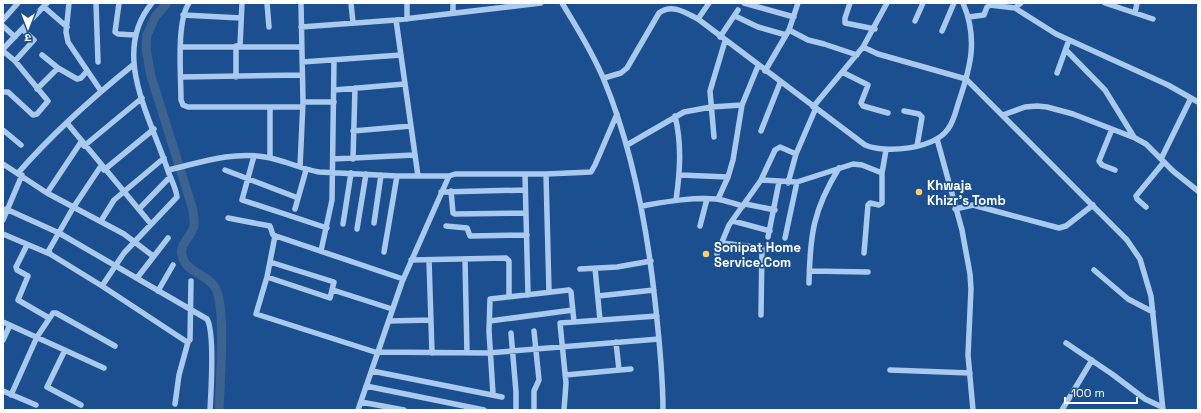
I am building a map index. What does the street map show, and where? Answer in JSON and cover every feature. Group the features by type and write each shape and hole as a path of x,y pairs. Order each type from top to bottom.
{"street":[{"path":"3,20 18,3"},
{"path":"69,3 67,27 68,42 101,91"},
{"path":"96,3 98,62"},
{"path":"119,3 115,32 118,34 135,35"},
{"path":"143,3 152,4"},
{"path":"189,3 184,15 181,47 181,103 185,107 270,107 334,102"},
{"path":"236,77 242,18 242,3"},
{"path":"267,3 268,27"},
{"path":"300,167 302,105 301,3"},
{"path":"351,3 353,24"},
{"path":"407,3 407,19"},
{"path":"453,3 453,13"},
{"path":"301,28 407,19 541,3"},
{"path":"562,3 604,78 627,146 641,206 651,261 659,339 663,410"},
{"path":"604,78 620,73 627,68 655,18 663,10 665,3"},
{"path":"698,19 708,3"},
{"path":"744,3 762,5 794,17"},
{"path":"765,71 788,33 798,3"},
{"path":"850,3 844,18 845,22 875,29"},
{"path":"788,183 796,154 814,108 863,47 875,29 887,3"},
{"path":"915,21 923,3"},
{"path":"942,30 954,3"},
{"path":"663,10 679,10 698,19 780,83 865,146 886,150 917,146 937,139 951,124 966,79 973,45 969,17 963,3"},
{"path":"1015,8 1021,3"},
{"path":"1105,3 1153,19"},
{"path":"1135,13 1137,3"},
{"path":"102,286 115,265 135,241 177,197 170,177 171,169 164,158 142,98 133,66 135,35 145,13 152,4"},
{"path":"969,17 984,15 988,4 1015,8 1069,40 1168,85 1198,102"},
{"path":"3,92 8,92 35,115 48,101 15,61 3,50 46,5 67,27"},
{"path":"714,137 711,107 711,85 723,39 736,13 758,27 788,33 857,55"},
{"path":"184,15 242,18"},
{"path":"396,20 418,176"},
{"path":"3,26 15,36"},
{"path":"15,61 34,40 22,29"},
{"path":"1057,73 1069,40"},
{"path":"181,47 301,47"},
{"path":"863,47 878,54 966,79 1127,240 1140,259 1151,296 1162,408"},
{"path":"1066,50 1105,90 1135,138"},
{"path":"42,55 58,68 77,79 81,78 87,71"},
{"path":"302,62 334,61 401,55"},
{"path":"321,251 332,200 334,61"},
{"path":"3,220 20,174 46,140 101,91 133,66"},
{"path":"718,199 728,177 736,144 742,105 758,66"},
{"path":"37,89 58,68"},
{"path":"842,72 868,85 861,103 862,106 888,113"},
{"path":"181,77 302,75"},
{"path":"761,131 780,83"},
{"path":"334,90 405,84"},
{"path":"353,159 355,88"},
{"path":"47,193 83,144 142,98"},
{"path":"1146,207 1137,200 1136,196 1162,160 1191,98"},
{"path":"627,146 674,116 684,112 711,107 742,105"},
{"path":"1003,115 1025,107 1037,106 1073,114 1112,129 1146,144 1198,191"},
{"path":"270,107 270,158"},
{"path":"904,111 919,114 922,117 917,146"},
{"path":"171,169 218,158 254,156 270,158 306,170 333,173 397,176 449,176 455,174 546,174 591,172 617,114"},
{"path":"674,116 679,132 680,175 676,200"},
{"path":"66,123 102,168 151,224"},
{"path":"353,131 411,126"},
{"path":"50,254 50,250 73,208 102,168 154,129"},
{"path":"1112,129 1099,161 1102,165 1115,170"},
{"path":"3,130 21,145"},
{"path":"937,139 962,230 970,274 971,289 968,355 973,410"},
{"path":"718,254 733,221 760,180 777,148 780,147 796,154"},
{"path":"864,253 868,205 870,203 881,204 882,173 886,150"},
{"path":"333,159 414,155"},
{"path":"254,156 249,179 242,198 243,200 327,228"},
{"path":"101,221 112,203 123,192 164,158"},
{"path":"3,164 47,193 73,208 101,221 135,241 153,256"},
{"path":"760,180 788,183 797,182 839,167 858,164 882,173"},
{"path":"809,283 810,243 819,204 839,167"},
{"path":"225,170 298,198"},
{"path":"295,208 306,170"},
{"path":"342,224 351,173"},
{"path":"358,229 366,174"},
{"path":"525,174 528,295"},
{"path":"546,174 549,292"},
{"path":"374,223 381,175"},
{"path":"680,175 728,177"},
{"path":"384,252 397,176"},
{"path":"358,410 403,279 449,176"},
{"path":"139,209 170,177"},
{"path":"768,238 775,210 779,182"},
{"path":"785,238 797,182"},
{"path":"441,192 525,190"},
{"path":"451,191 453,211 455,214 525,213"},
{"path":"700,226 707,199"},
{"path":"641,206 676,200 718,199 775,210"},
{"path":"955,209 973,205 1059,228 1066,226 1093,205"},
{"path":"6,210 59,234 206,319 210,328 210,410"},
{"path":"228,218 270,226 272,234 275,236 403,279"},
{"path":"733,221 770,231"},
{"path":"446,226 467,228 470,236 527,235"},
{"path":"3,234 50,254 188,342"},
{"path":"275,236 267,278 256,315 378,352 491,352 659,339"},
{"path":"137,278 168,238"},
{"path":"722,243 735,246 761,247 763,249 761,315"},
{"path":"27,245 16,267 17,270 28,276 18,300 49,318"},
{"path":"465,259 467,353"},
{"path":"411,260 508,259 509,297"},
{"path":"429,260 432,353"},
{"path":"580,269 617,267 651,261"},
{"path":"267,278 330,298 333,290 334,282 270,262"},
{"path":"158,291 173,265"},
{"path":"595,268 600,320"},
{"path":"1094,270 1128,299 1153,312"},
{"path":"810,271 868,272"},
{"path":"175,404 179,375 188,342 190,340 191,281"},
{"path":"333,290 392,309"},
{"path":"598,296 654,290"},
{"path":"493,394 490,299 570,291 574,322"},
{"path":"490,321 573,310"},
{"path":"12,395 37,337 53,313 56,313 115,346"},
{"path":"564,410 565,375 559,324 657,316"},
{"path":"389,320 431,320"},
{"path":"3,322 104,368"},
{"path":"3,340 10,325"},
{"path":"534,331 539,380 534,392 534,410"},
{"path":"511,333 516,410"},
{"path":"616,342 619,370"},
{"path":"1066,343 1145,399 1162,408"},
{"path":"65,350 47,387 82,405"},
{"path":"1070,410 1063,408 1092,360"},
{"path":"565,375 631,369"},
{"path":"890,370 970,373"},
{"path":"372,371 502,397"},
{"path":"366,386 484,410"},
{"path":"3,391 36,405"},
{"path":"361,402 404,410"}],"waterway":[{"path":"167,3 155,17 147,35 146,49 151,76 193,210 193,229 182,247 182,255 184,261 192,270 213,284 219,299 222,329 219,410"}],"place":[{"name":"Khwaja Khizr's Tomb","path":"919,192"},
{"name":"Sonipat Home Service.Com","path":"706,254"}]}
